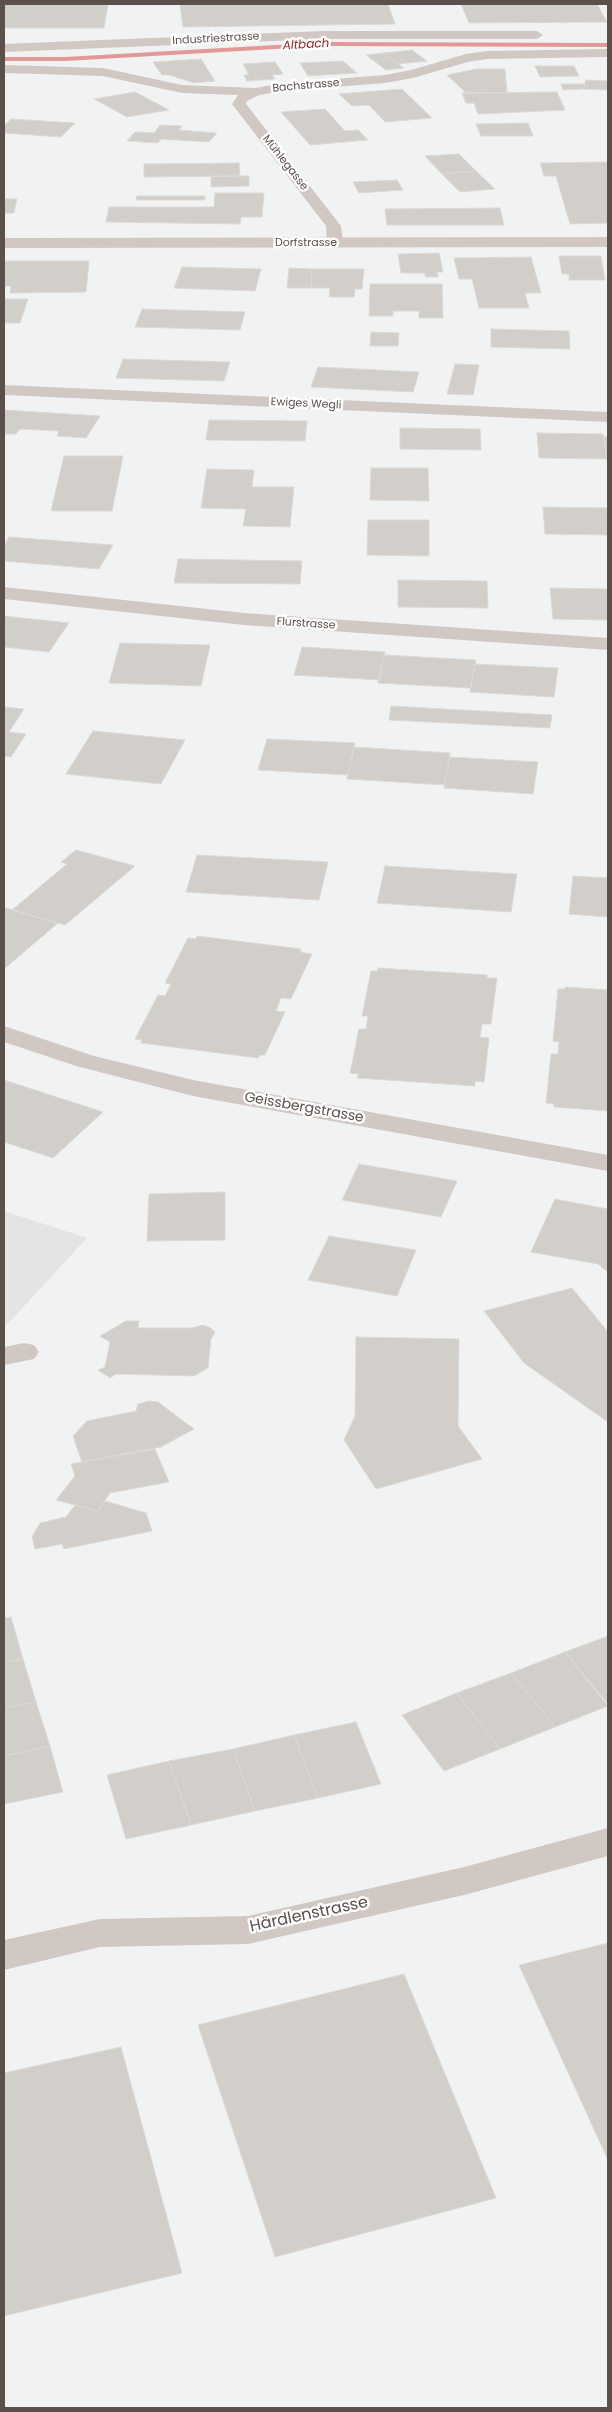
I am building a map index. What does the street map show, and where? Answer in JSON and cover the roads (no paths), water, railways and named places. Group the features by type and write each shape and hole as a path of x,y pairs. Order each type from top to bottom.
{"main road":[{"name":"Dorfstrasse","path":"4,243 608,242"}],"street":[{"name":"Industriestrasse","path":"4,48 322,35 549,35"},
{"name":"Bachstrasse","path":"4,69 103,72 182,89 255,92 283,87 385,79 413,74 466,58 487,55 608,54"},
{"name":"Mühlegasse","path":"255,92 241,99 239,104 333,226 335,243"},
{"name":"Ewiges Wegli","path":"4,390 608,417"},
{"name":"Flurstrasse","path":"4,593 262,621 608,644"},
{"name":"Geissbergstrasse","path":"4,1034 85,1061 193,1088 608,1163"},
{"name":"Härdlenstrasse","path":"4,1955 100,1933 248,1930 464,1881 596,1846 608,1841"}],"waterway":[{"name":"Altbach","path":"4,59 65,59 328,44 608,45"}]}
